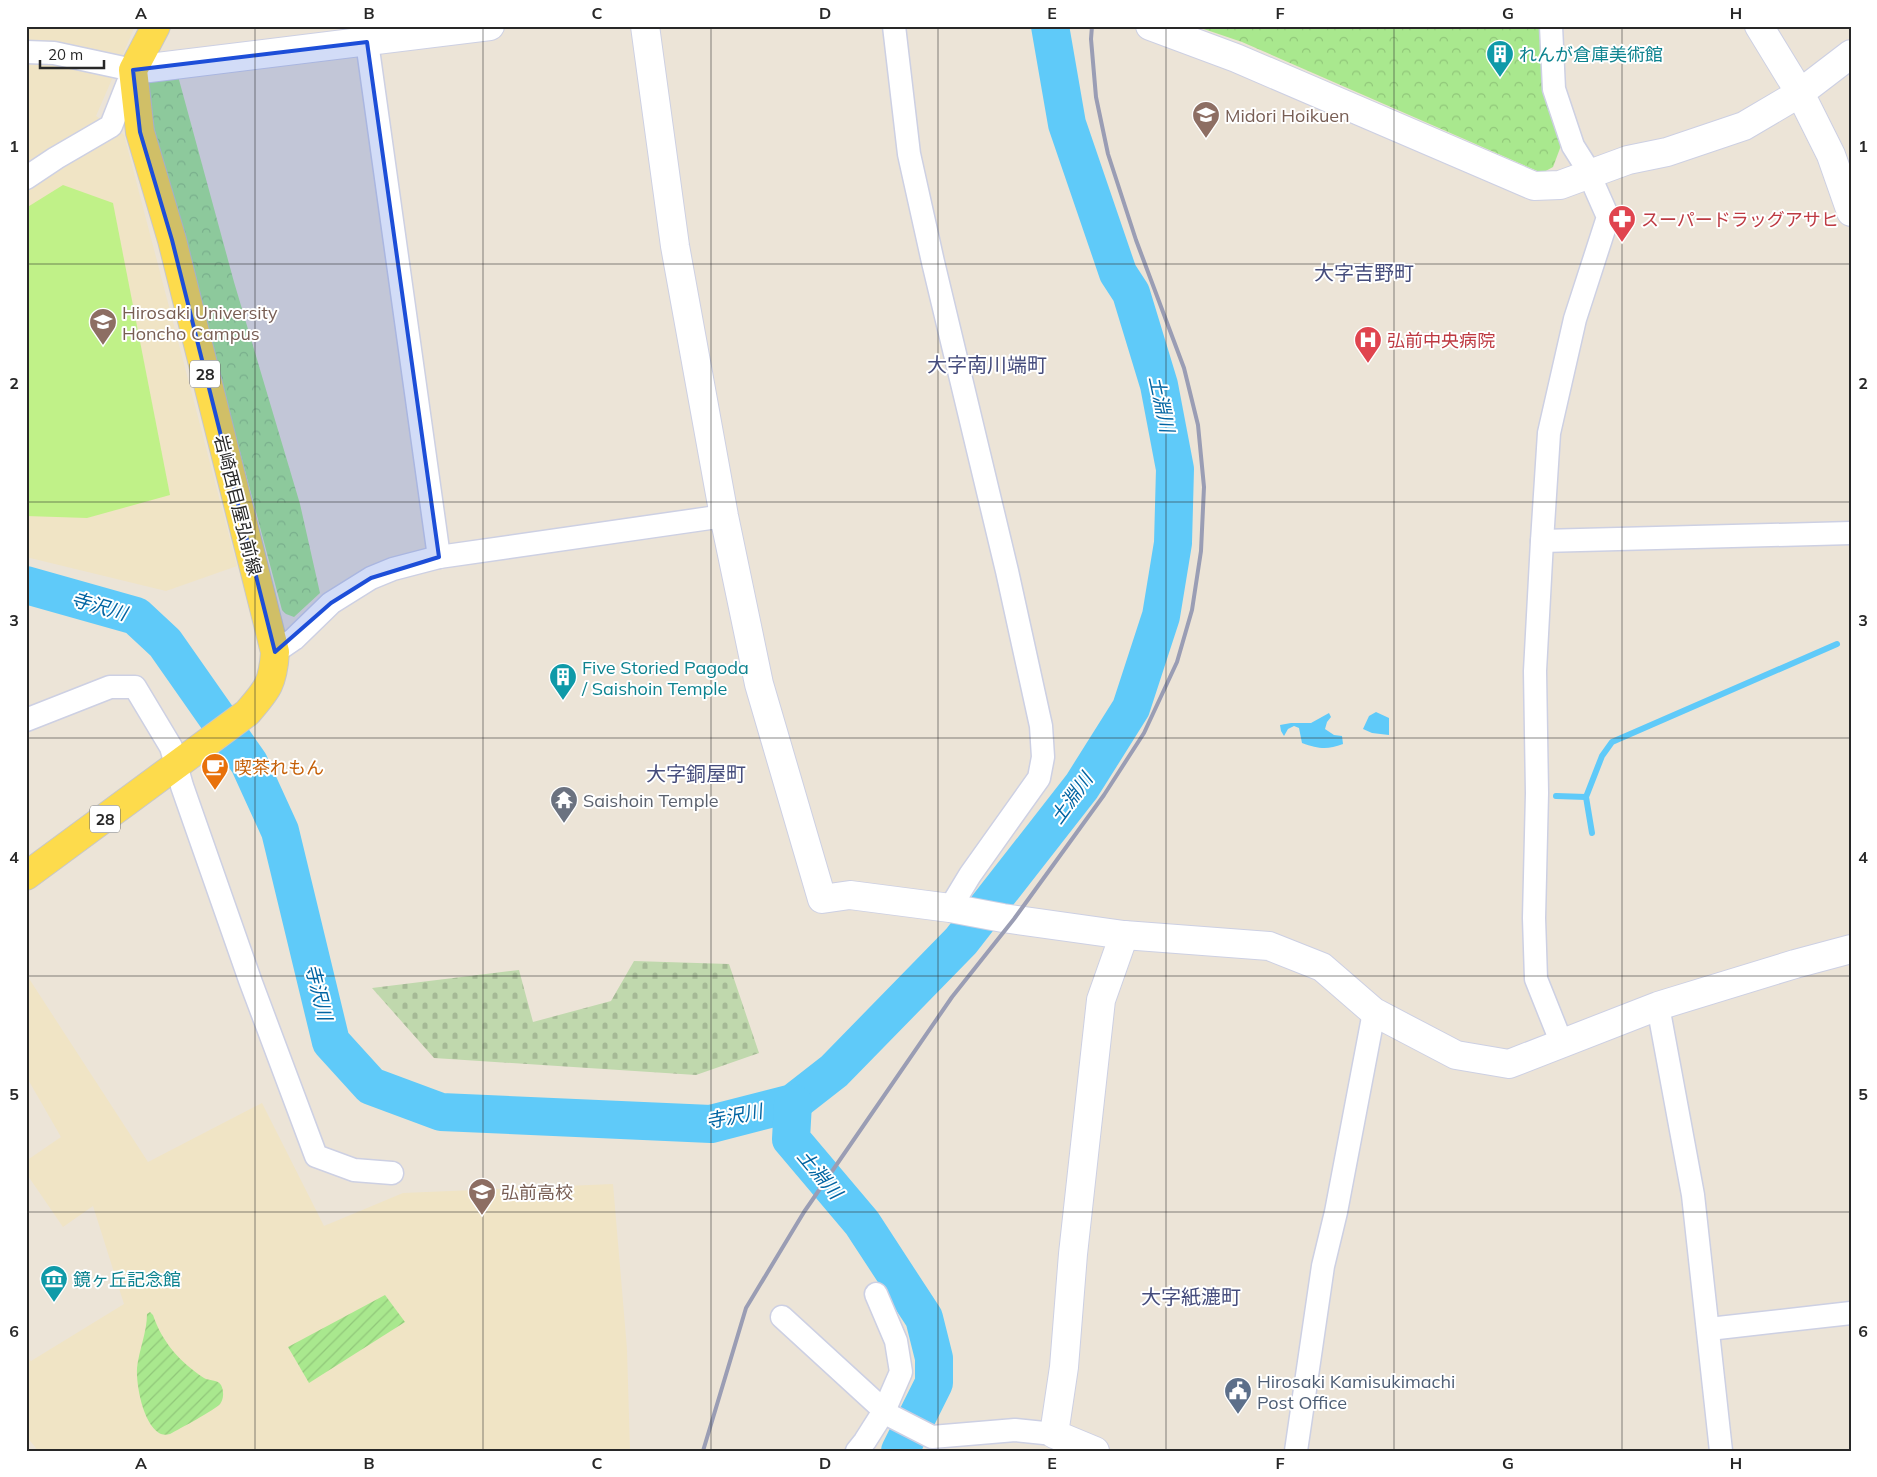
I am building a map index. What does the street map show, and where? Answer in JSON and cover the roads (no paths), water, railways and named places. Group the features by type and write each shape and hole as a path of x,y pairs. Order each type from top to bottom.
{"main road":[{"path":"133,70 156,26"},
{"name":"岩崎西目屋弘前線","path":"26,876 243,717 269,686 274,669 275,652 172,240 140,132 133,70"}],"street":[{"path":"26,52 54,53 133,70 490,26"},
{"path":"645,26 675,246 724,516 759,684 822,899 850,895 950,908 1003,918 1124,935 1269,946 1322,967 1374,1012 1456,1055 1509,1064 1658,1006 1851,949"},
{"path":"894,26 911,163 1007,571 1041,726 1043,756 1039,778 970,875 950,908"},
{"path":"1150,26 1236,58 1534,186 1560,185 1628,160 1667,152 1744,126 1800,93 1851,54"},
{"path":"1551,26 1554,90 1573,146 1589,175 1608,217 1575,319 1549,433 1542,542 1535,671 1537,793 1534,918 1536,978 1562,1044"},
{"path":"1759,26 1800,93 1831,155 1851,212"},
{"path":"367,42 439,557"},
{"path":"26,178 111,126 133,70"},
{"path":"275,652 294,639 331,603 371,578 393,569 439,557 724,516"},
{"path":"1542,542 1851,533"},
{"path":"26,720 110,686 135,687 180,764 250,980 316,1156 354,1170 392,1173"},
{"path":"1054,1434 1064,1367 1073,1254 1101,1000 1124,935"},
{"path":"1658,1006 1693,1195 1721,1451"},
{"path":"1296,1451 1323,1266 1336,1212 1374,1012"},
{"path":"857,1451 887,1413 900,1372 896,1341 876,1294"},
{"path":"1709,1330 1851,1313"},
{"path":"782,1317 887,1413 932,1437 1015,1430 1054,1434 1095,1451"}],"water":[{"path":"1376,712 1389,718 1389,735 1372,733 1363,729 1369,716"},
{"path":"1329,713 1331,717 1325,729 1334,735 1342,736 1343,744 1327,748 1313,747 1302,743 1299,728 1294,726 1288,729 1284,736 1281,731 1280,725 1311,723"}],"waterway":[{"name":"土淵川","path":"26,585 136,616 165,643 249,763 280,831 331,1042 371,1086 441,1112 711,1124 793,1103 834,1071 961,941 1082,786 1131,708 1161,616 1173,543 1175,469 1159,385 1131,293 1118,273 1067,124 1050,26"},
{"path":"1592,833 1586,797 1602,756 1612,742 1837,644"},
{"path":"1556,796 1586,797"},
{"name":"土淵川","path":"793,1103 791,1139 862,1223 924,1318 934,1358 934,1383 900,1451"}],"railway":[{"path":"703,1451 746,1308 804,1212 952,997 1014,919 1104,795 1144,733 1177,662 1192,610 1201,551 1204,487 1198,425 1184,368 1136,240 1108,154 1096,97 1091,39 1092,26"}],"place":[{"name":"れんが倉庫美術館","path":"1500,78"},
{"name":"Midori Hoikuen","path":"1206,139"},
{"name":"スーパードラッグアサヒ","path":"1622,243"},
{"name":"Hirosaki University Honcho Campus","path":"103,346"},
{"name":"弘前中央病院","path":"1368,364"},
{"name":"Five Storied Pagoda / Saishoin Temple","path":"563,701"},
{"name":"喫茶れもん","path":"215,791"},
{"name":"Saishoin Temple","path":"564,824"},
{"name":"弘前高校","path":"482,1216"},
{"name":"鏡ヶ丘記念館","path":"54,1303"},
{"name":"Hirosaki Kamisukimachi Post Office","path":"1238,1415"}],"district":[{"name":"大字吉野町","path":"1364,272"},
{"name":"大字南川端町","path":"987,364"},
{"name":"大字銅屋町","path":"696,773"},
{"name":"大字紙漉町","path":"1191,1296"}],"water label":[{"name":"寺沢川","path":"99,606"},
{"name":"寺沢川","path":"319,992"},
{"name":"寺沢川","path":"734,1116"}]}
